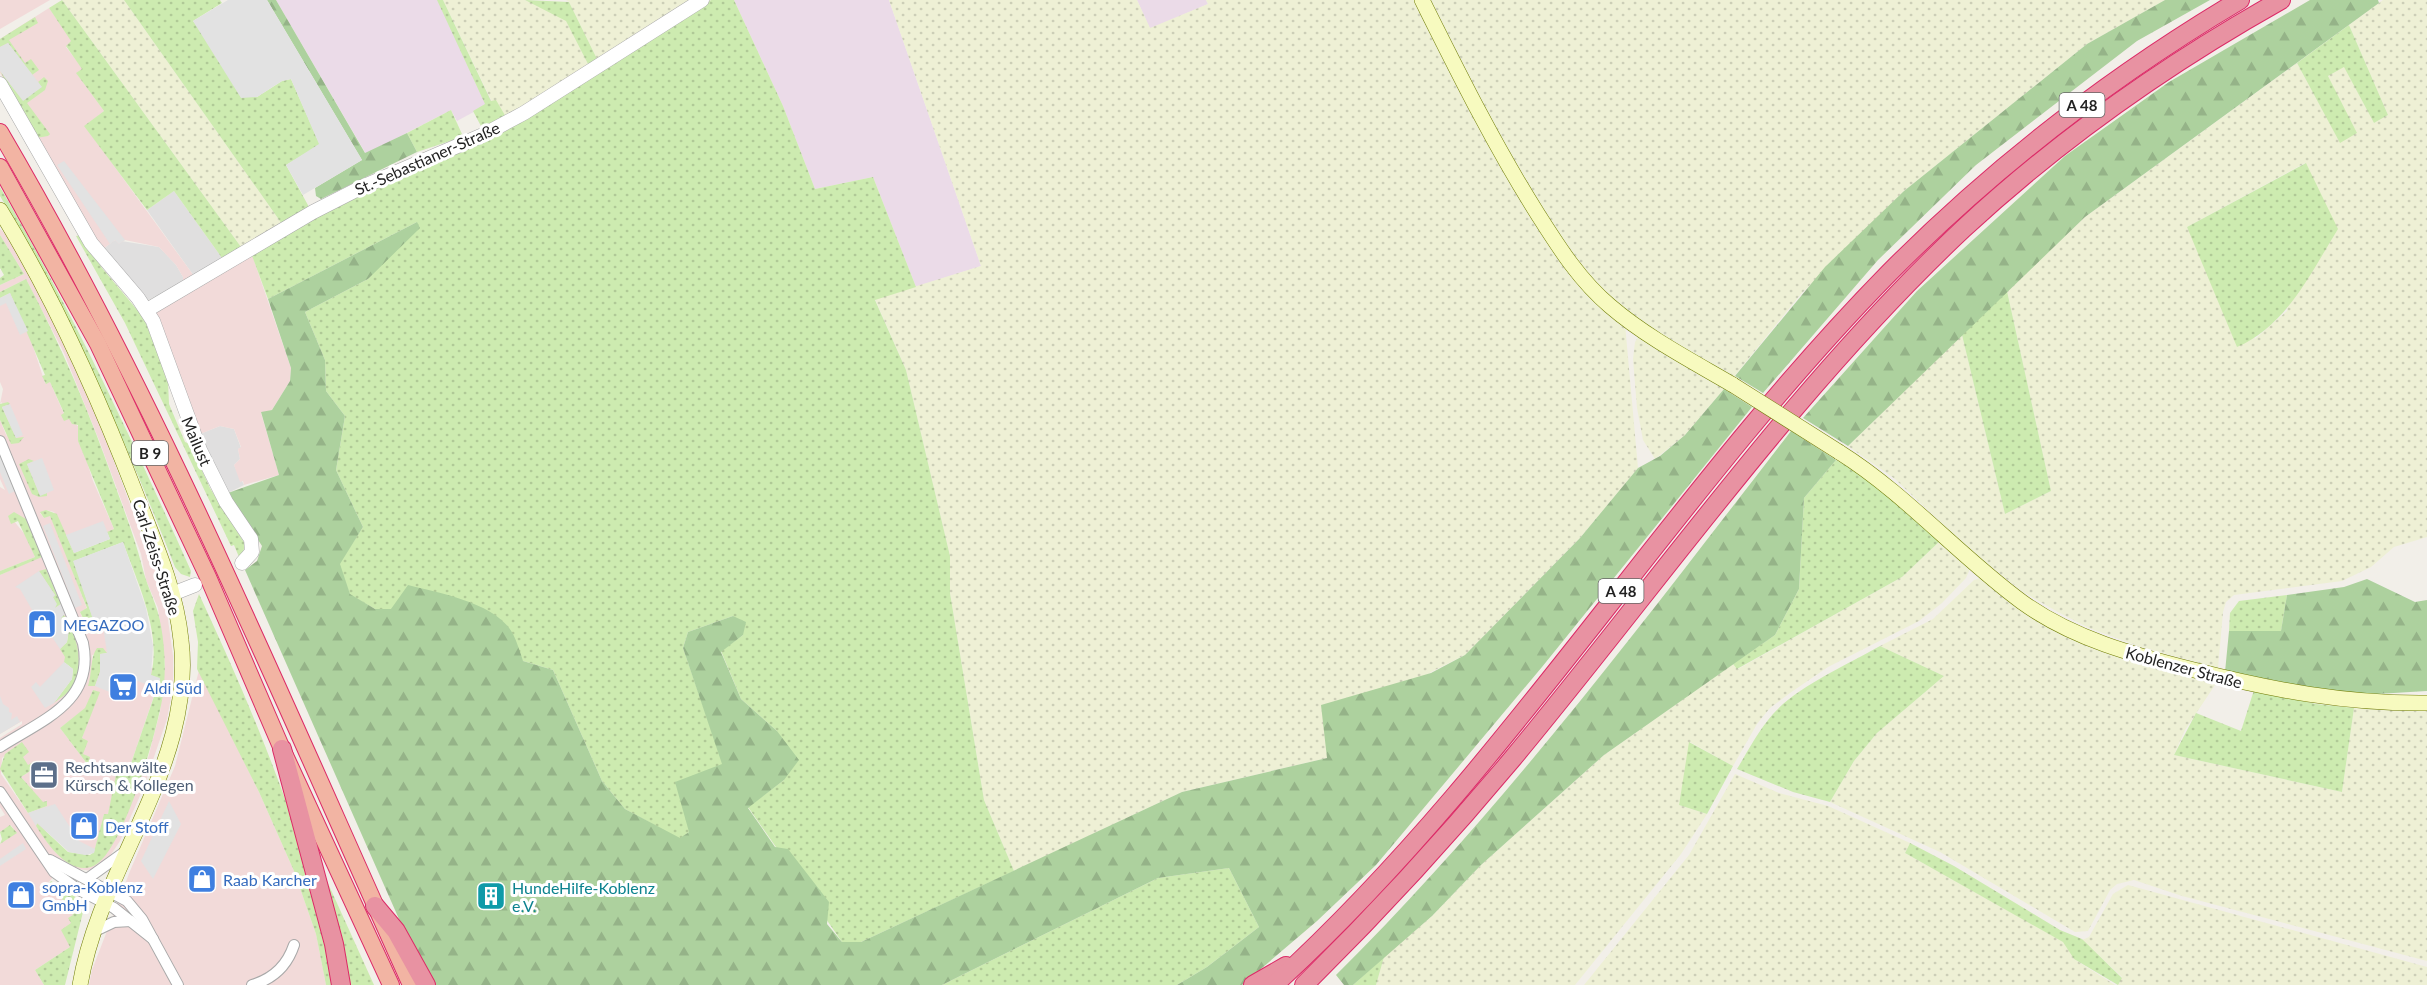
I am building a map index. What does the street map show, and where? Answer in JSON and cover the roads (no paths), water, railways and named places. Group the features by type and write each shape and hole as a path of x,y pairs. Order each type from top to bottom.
{"highway":[{"name":"A 48","path":"1275,985 1367,894 1443,809 1550,680 1756,422 1888,274 1994,175 2069,115 2174,39 2240,0"},
{"name":"A 48","path":"1304,985 1421,863 1512,759 1776,430 1905,287 1963,230 2072,136 2169,68 2281,0"},
{"name":"B 9","path":"0,132 78,269 165,440 204,522 411,985"},
{"name":"B 9","path":"0,167 98,344 208,577 282,749 392,985"},
{"path":"282,749 334,944 341,985"},
{"path":"375,906 396,931 426,985"},
{"path":"1253,985 1306,956"},
{"path":"1310,985 1322,967"}],"main road":[{"name":"Koblenzer Straße","path":"1422,0 1497,146 1552,236 1583,279 1610,306 1839,452 1895,493 1968,557 2034,610 2081,635 2123,651 2222,677 2324,699 2380,704 2427,703"},
{"name":"Carl-Zeiss-Straße","path":"0,210 49,297 93,387 144,515 172,594 181,640 183,675 180,704 162,769 93,932 80,985"}],"street":[{"name":"St.-Sebastianer-Straße","path":"147,310 313,212 362,187 483,135 524,113 702,0"},
{"name":"Mailust","path":"0,84 91,243 147,310 200,450 226,502 251,539 252,552 242,563"},
{"path":"0,441 83,643 86,669 82,683 72,698 0,747"},
{"path":"172,594 195,585"},
{"path":"0,792 50,867 65,881 107,896 124,898 135,910 153,939 177,985"},
{"path":"87,879 104,870 127,849"},
{"path":"42,854 57,865 87,879 153,939"},
{"path":"93,932 114,922 131,921"},
{"path":"252,985 278,972 286,963 294,945"}],"place":[{"name":"MEGAZOO","path":"42,624"},
{"name":"Aldi Süd","path":"123,687"},
{"name":"Rechtsanwälte Kürsch & Kollegen","path":"44,775"},
{"name":"Der Stoff","path":"84,826"},
{"name":"Raab Karcher","path":"202,879"},
{"name":"sopra-Koblenz GmbH","path":"21,895"},
{"name":"HundeHilfe-Koblenz e.V.","path":"491,896"}]}
